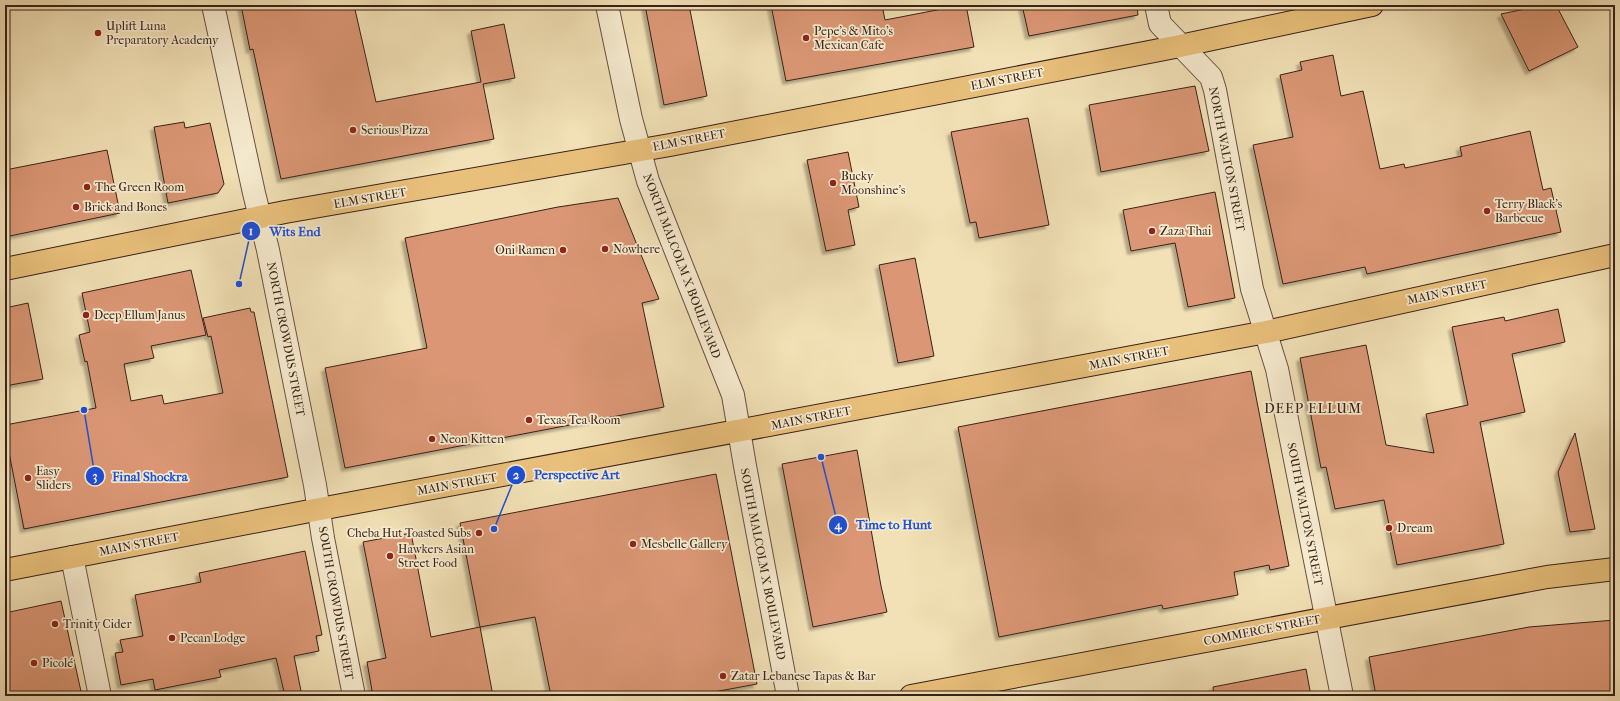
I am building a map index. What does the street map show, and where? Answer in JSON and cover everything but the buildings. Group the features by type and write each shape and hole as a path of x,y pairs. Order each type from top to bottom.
{"main road":[{"name":"ELM STREET","path":"5,269 260,217 639,149 1180,46 1372,5"},
{"name":"MAIN STREET","path":"5,570 320,509 739,432 1266,332 1615,255"},
{"name":"COMMERCE STREET","path":"911,696 1547,577 1615,569"}],"street":[{"name":"NORTH CROWDUS STREET","path":"213,5 268,250 320,509"},
{"name":"NORTH MALCOLM X BOULEVARD","path":"607,5 630,112 648,180 733,395 739,432"},
{"name":"NORTH WALTON STREET","path":"1156,5 1160,24 1211,77 1215,90 1252,289 1266,332"},
{"name":"SOUTH WALTON STREET","path":"1266,332 1277,369 1342,696"},
{"name":"SOUTH MALCOLM X BOULEVARD","path":"739,432 788,696"},
{"name":"SOUTH CROWDUS STREET","path":"320,509 324,544 354,696"},
{"path":"72,557 100,696"}],"place":[{"name":"Uplift Luna Preparatory Academy","path":"98,33"},
{"name":"Pepe's & Mito's Mexican Cafe","path":"806,38"},
{"name":"Serious Pizza","path":"353,130"},
{"name":"Bucky Moonshine's","path":"833,183"},
{"name":"The Green Room","path":"87,187"},
{"name":"Brick and Bones","path":"76,207"},
{"name":"Terry Black's Barbecue","path":"1487,211"},
{"name":"Zaza Thai","path":"1152,231"},
{"name":"Nowhere","path":"605,249"},
{"name":"Oni Ramen","path":"563,250"},
{"name":"Wits End","path":"239,284"},
{"name":"Deep Ellum Janus","path":"86,315"},
{"name":"Final Shockra","path":"84,410"},
{"name":"Texas Tea Room","path":"529,420"},
{"name":"Neon Kitten","path":"432,439"},
{"name":"Time to Hunt","path":"821,457"},
{"name":"Easy Sliders","path":"28,478"},
{"name":"Dream","path":"1389,528"},
{"name":"Perspective Art","path":"494,529"},
{"name":"Cheba Hut Toasted Subs","path":"479,533"},
{"name":"Mesbelle Gallery","path":"633,544"},
{"name":"Hawkers Asian Street Food","path":"390,556"},
{"name":"Trinity Cider","path":"55,624"},
{"name":"Pecan Lodge","path":"172,638"},
{"name":"Picolé","path":"34,663"},
{"name":"Zatar Lebanese Tapas & Bar","path":"723,676"}],"district":[{"name":"DEEP ELLUM","path":"1313,408"}]}
